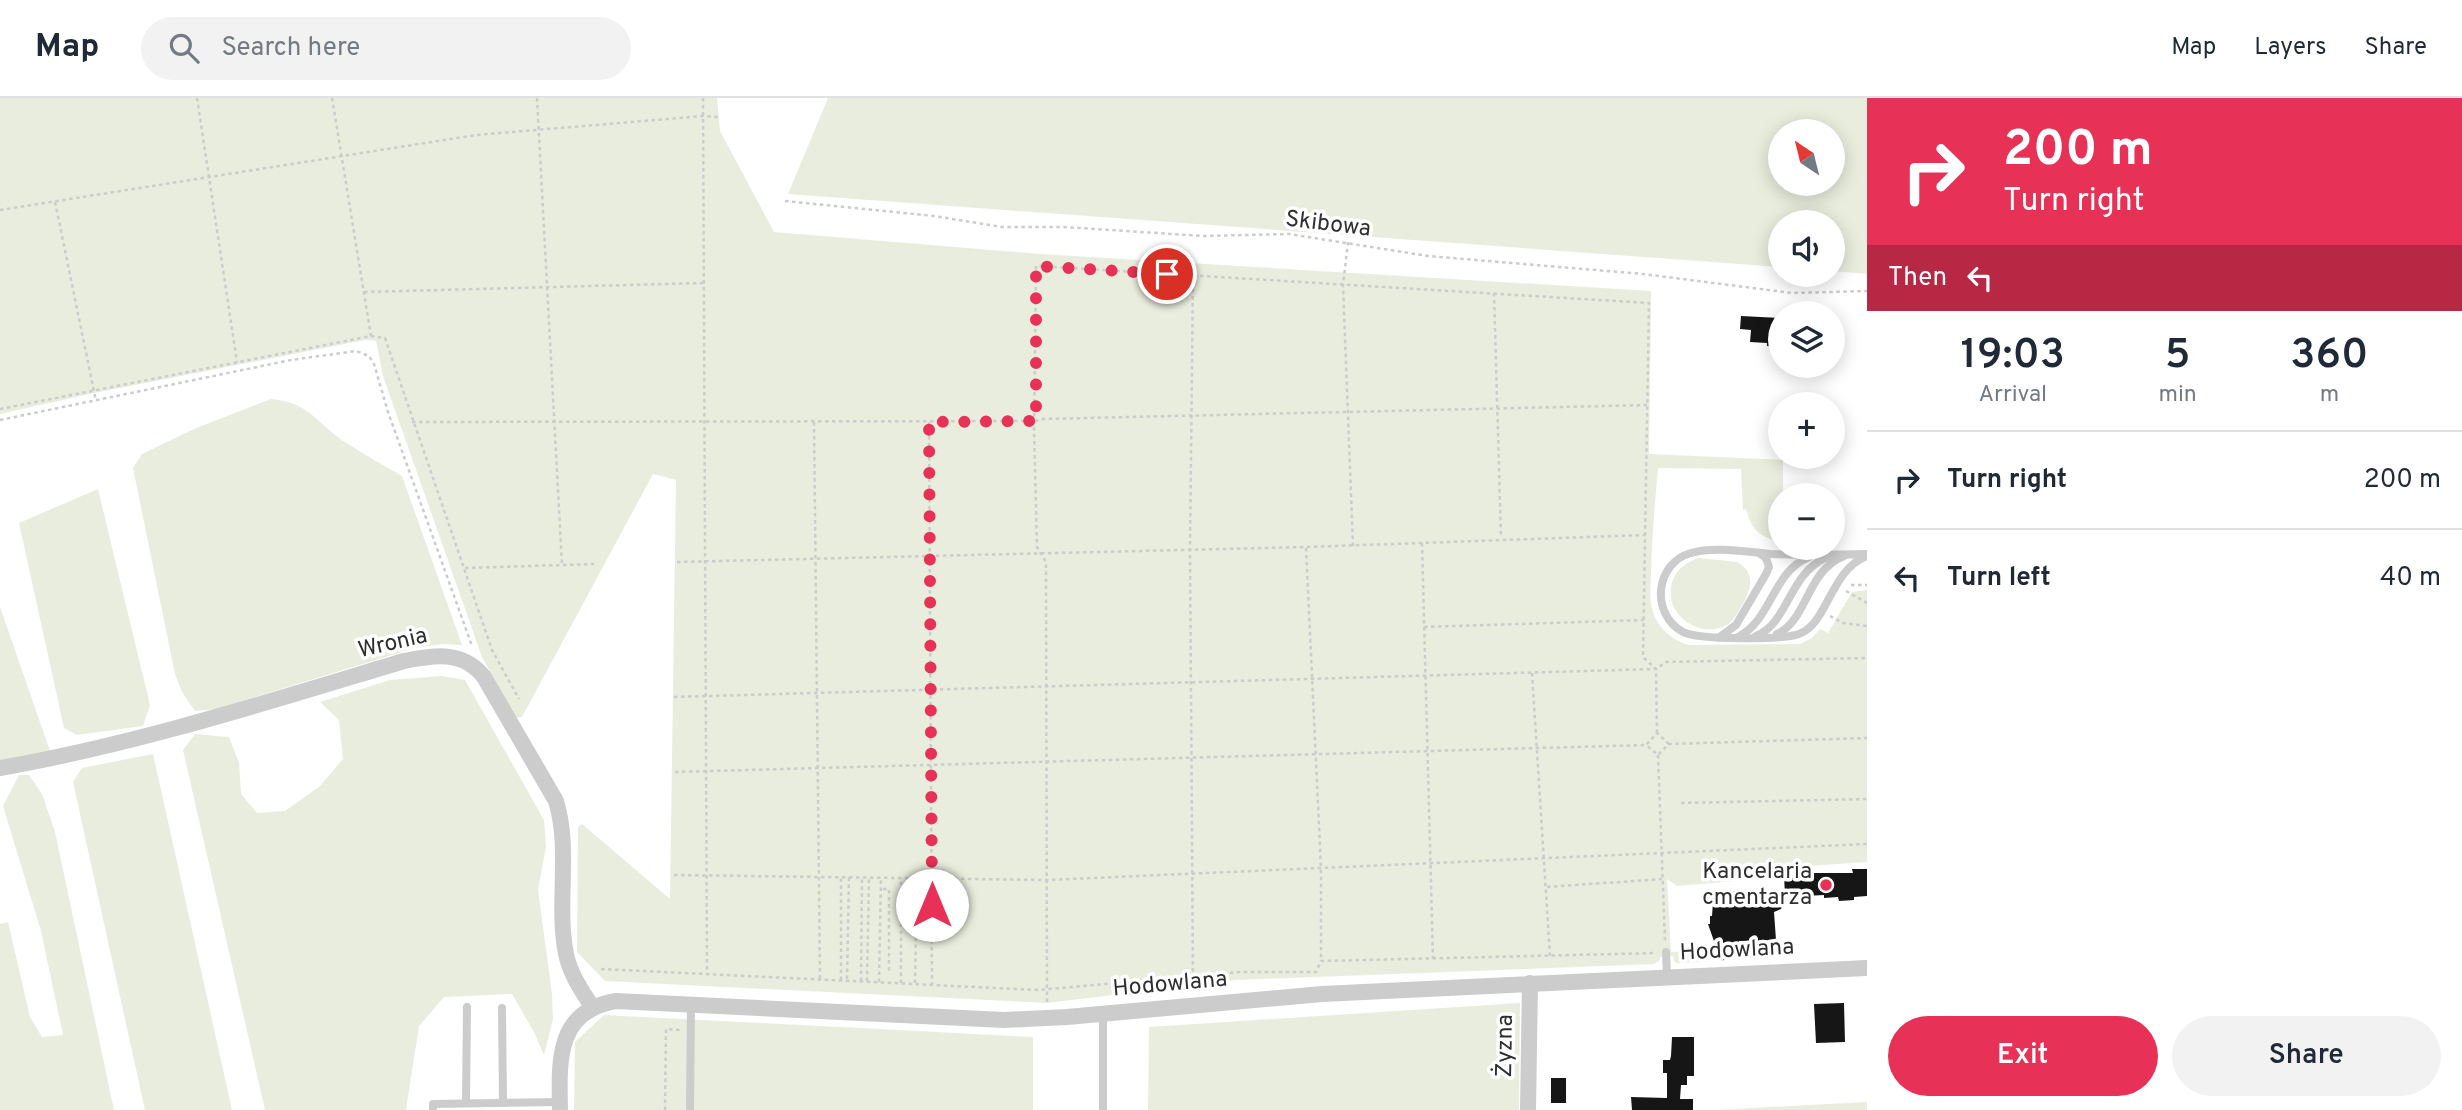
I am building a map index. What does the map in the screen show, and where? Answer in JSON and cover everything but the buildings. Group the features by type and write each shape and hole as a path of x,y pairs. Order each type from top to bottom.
{"street":[{"name":"Wronia","path":"0,768 72,755 404,661 447,656 471,664"},
{"path":"471,664 489,685 556,801 560,815 562,925 566,955 578,985 593,1008 576,1019 566,1037 562,1051 560,1106"},
{"name":"Hodowlana","path":"593,1008 616,1001 1004,1020 1322,994 1867,968"},
{"name":"Żyzna","path":"1528,1110 1530,983"}],"lane":[{"path":"1768,553 1695,551 1674,562 1667,571 1660,595 1667,617 1674,626 1692,636 1734,638 1797,635 1809,629 1842,575 1853,563 1867,555"},
{"path":"1714,638 1730,632 1736,625 1768,570 1766,558 1759,553"},
{"path":"1770,636 1789,626 1824,569 1836,560 1854,554"},
{"path":"1845,555 1867,555"},
{"path":"1734,638 1754,625 1789,569 1804,560"},
{"path":"1752,637 1772,625 1806,569 1819,560"},
{"path":"1666,952 1667,976"},
{"path":"690,1110 691,1004"},
{"path":"467,1007 469,1106"},
{"path":"502,1008 506,1105"},
{"path":"1103,1014 1103,1110"},
{"path":"433,1110 433,1104 560,1106"}],"path":[{"path":"197,98 237,362"},
{"path":"332,98 371,335"},
{"path":"537,98 562,565"},
{"path":"703,98 707,973"},
{"path":"0,210 476,135 703,116 718,117"},
{"name":"Skibowa","path":"785,201 934,216 1002,228 1064,227 1203,236 1289,234 1428,256 1643,274 1792,293 1867,291"},
{"path":"55,202 96,401"},
{"path":"1348,242 1343,285 1353,545"},
{"path":"1047,1018 1046,562 1038,547 1034,429 1036,266 1649,303 1643,657 1656,669 1657,733 1646,745"},
{"path":"1193,275 1193,978"},
{"path":"364,292 704,283"},
{"path":"1493,293 1501,540"},
{"path":"0,410 378,335 387,341 412,422 492,650 519,699"},
{"path":"0,421 292,360 356,351 369,356 472,645 471,664"},
{"path":"412,422 1036,421 1647,405"},
{"path":"814,422 820,979"},
{"path":"929,422 932,985"},
{"path":"677,562 1306,547 1646,535"},
{"path":"1422,543 1433,959"},
{"path":"601,969 1047,989 1240,972 1316,972 1321,961 1321,868 1306,547"},
{"path":"463,568 594,565"},
{"path":"1845,590 1867,603"},
{"path":"1424,627 1644,620"},
{"path":"1836,620 1867,626"},
{"path":"674,697 1425,677 1656,669 1666,662 1867,658"},
{"path":"1532,673 1550,956"},
{"path":"1657,733 1668,744"},
{"path":"1321,961 1666,952 1658,755 1668,744 1867,738"},
{"path":"675,772 1646,745 1658,755"},
{"path":"1682,803 1867,799"},
{"path":"674,875 1047,880 1867,844"},
{"path":"841,877 841,980"},
{"path":"847,980 849,877"},
{"path":"867,981 869,877"},
{"path":"861,981 862,878"},
{"path":"879,982 881,878"},
{"path":"901,878 901,983"},
{"path":"915,984 917,878"},
{"path":"1546,887 1662,879"},
{"path":"881,889 889,889 889,971"},
{"path":"665,1110 666,1029 690,1030"}],"green space":[{"path":"0,98 717,98 720,131 774,232 1040,254 1651,291 1649,454 1768,459 1768,469 1783,469 1783,483 1768,483 1768,538 1757,531 1746,509 1743,510 1741,469 1658,468 1650,590 1654,616 1666,632 1689,645 1800,644 1812,638 1820,629 1828,633 1852,592 1867,590 1867,862 1747,870 1747,880 1677,886 1667,879 1671,952 1698,951 1701,962 1677,963 1673,956 1660,957 1654,964 1236,980 1047,1003 605,981 577,952 578,827 582,824 670,899 676,480 653,474 522,717 516,718 482,657 383,376 376,341 365,340 0,414"},
{"path":"828,98 1867,98 1867,274 1845,272 1845,210 1768,210 1768,266 788,194"},
{"path":"271,399 305,409 345,442 402,476 462,645 442,644 415,648 216,709 195,711 182,692 175,674 133,468 142,454 194,429"},
{"path":"98,489 150,705 143,726 77,735 64,728 19,523"},
{"path":"1699,558 1737,562 1744,567 1750,578 1744,603 1727,625 1717,629 1688,623 1674,608 1671,598 1672,582 1677,573 1689,562"},
{"path":"0,607 50,751 0,762"},
{"path":"442,676 465,680 544,820 546,847 538,890 553,1019 544,1055 512,994 444,997 419,1026 406,1110 265,1110 183,750 195,734 229,737 239,763 241,794 257,813 285,811 319,787 343,759 339,720 320,702 390,680"},
{"path":"153,754 232,1110 145,1110 73,782 82,768"},
{"path":"19,775 29,775 42,794 55,832 114,1110 0,1110 0,924 8,922 30,1017 42,1037 63,1035 41,931 3,806"},
{"path":"1520,1003 1519,1110 1148,1110 1149,1027"},
{"path":"604,1015 1033,1037 1033,1110 574,1110 575,1042"},
{"path":"1867,1102 1867,1110 1714,1110"}],"place":[{"name":"Kancelaria cmentarza","path":"1826,885"}],"route":[{"path":"932,905 929,422 1036,421 1036,266 1167,274"}]}
